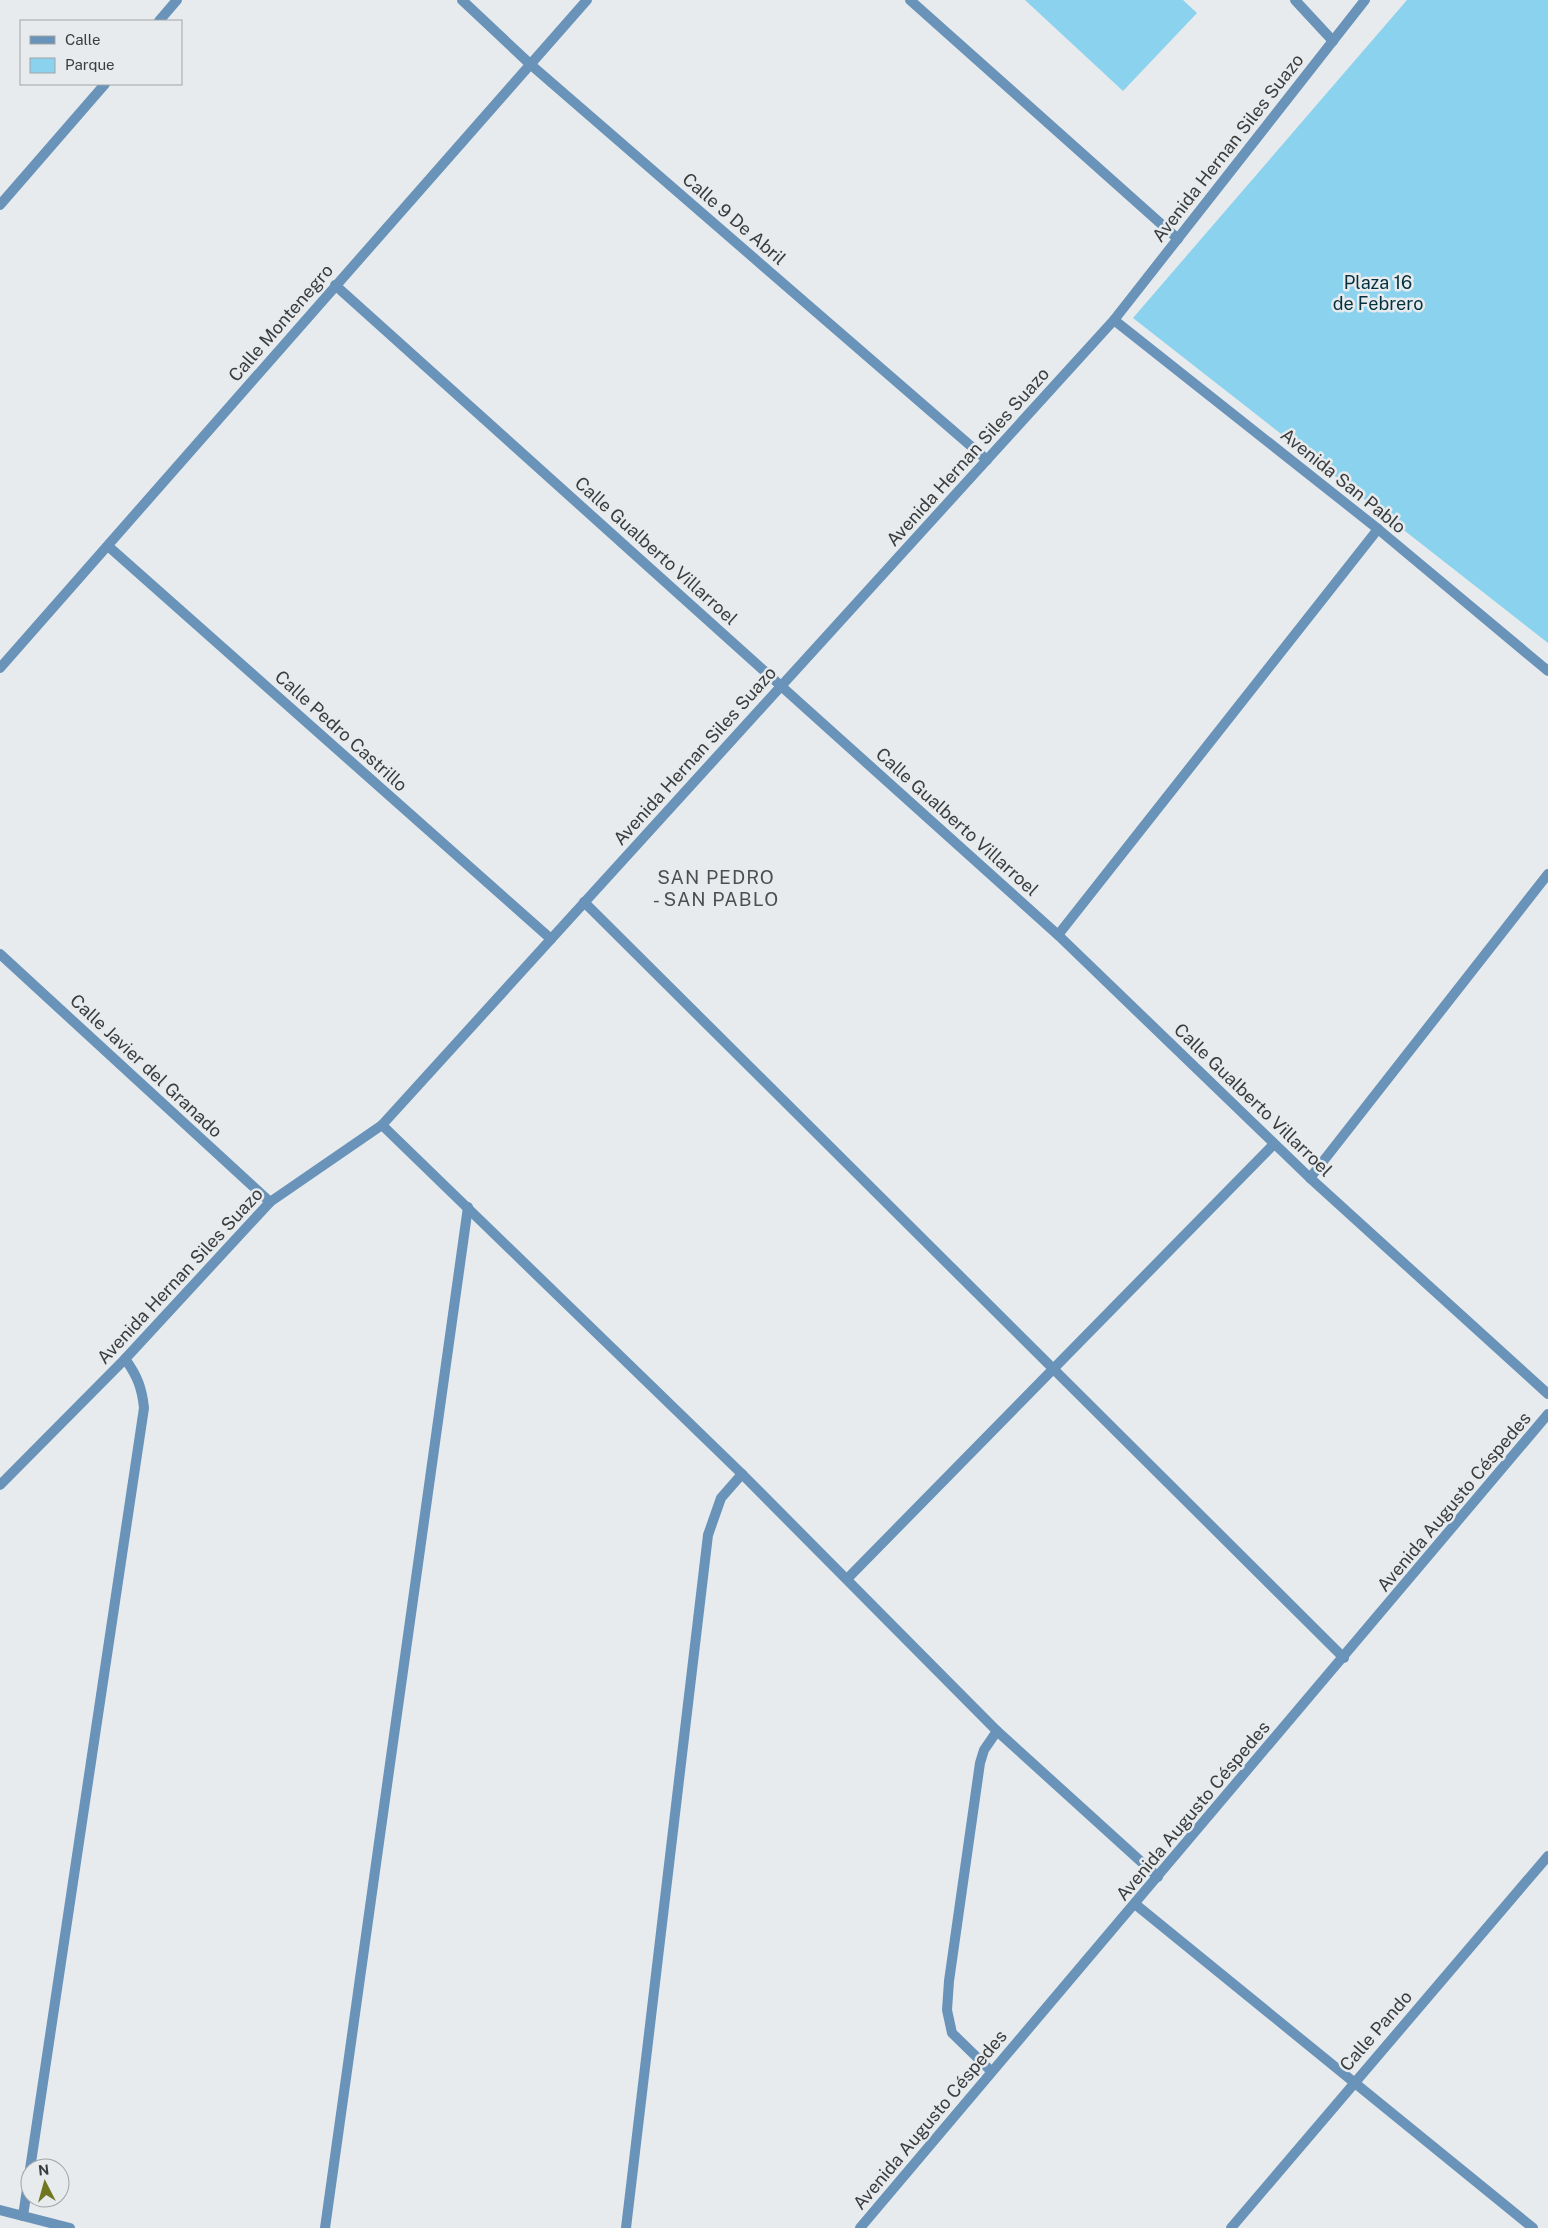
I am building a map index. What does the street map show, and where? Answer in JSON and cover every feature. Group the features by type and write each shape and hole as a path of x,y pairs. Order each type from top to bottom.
{"street":[{"path":"160,20 177,0"},
{"name":"Calle 9 De Abril","path":"462,0 530,64 987,460"},
{"name":"Calle Montenegro","path":"0,668 587,0"},
{"path":"910,0 1178,239"},
{"path":"1295,0 1333,41"},
{"name":"Avenida Hernan Siles Suazo","path":"0,1485 125,1359 270,1202 382,1125 1114,320 1365,0"},
{"path":"0,205 104,85"},
{"name":"Calle Gualberto Villarroel","path":"335,285 1058,935 1310,1178 1548,1394"},
{"name":"Avenida San Pablo","path":"1114,320 1378,530 1548,671"},
{"path":"1058,935 1378,530"},
{"name":"Calle Pedro Castrillo","path":"108,546 551,939"},
{"path":"1310,1178 1548,874"},
{"path":"584,902 1344,1658"},
{"name":"Calle Javier del Granado","path":"0,954 270,1202"},
{"path":"382,1125 742,1474 997,1731 1158,1877"},
{"path":"847,1579 1274,1144"},
{"path":"324,2228 468,1207"},
{"path":"23,2216 144,1408 142,1391 136,1373 125,1359"},
{"name":"Avenida Augusto Céspedes","path":"860,2228 991,2071 1344,1658 1548,1414"},
{"path":"626,2228 708,1535 720,1498 742,1474"},
{"path":"991,2071 952,2034 947,2010 949,1981 980,1763 984,1750 997,1731"},
{"name":"Calle Pando","path":"1231,2228 1548,1856"},
{"path":"1135,1904 1533,2228"},
{"path":"0,2210 70,2228"}],"green space":[{"path":"1025,0 1183,0 1197,13 1123,91"},
{"name":"Plaza 16 de Febrero","path":"1407,0 1548,0 1548,643 1133,318"}],"district":[{"name":"SAN PEDRO - SAN PABLO","path":"716,888"}]}
